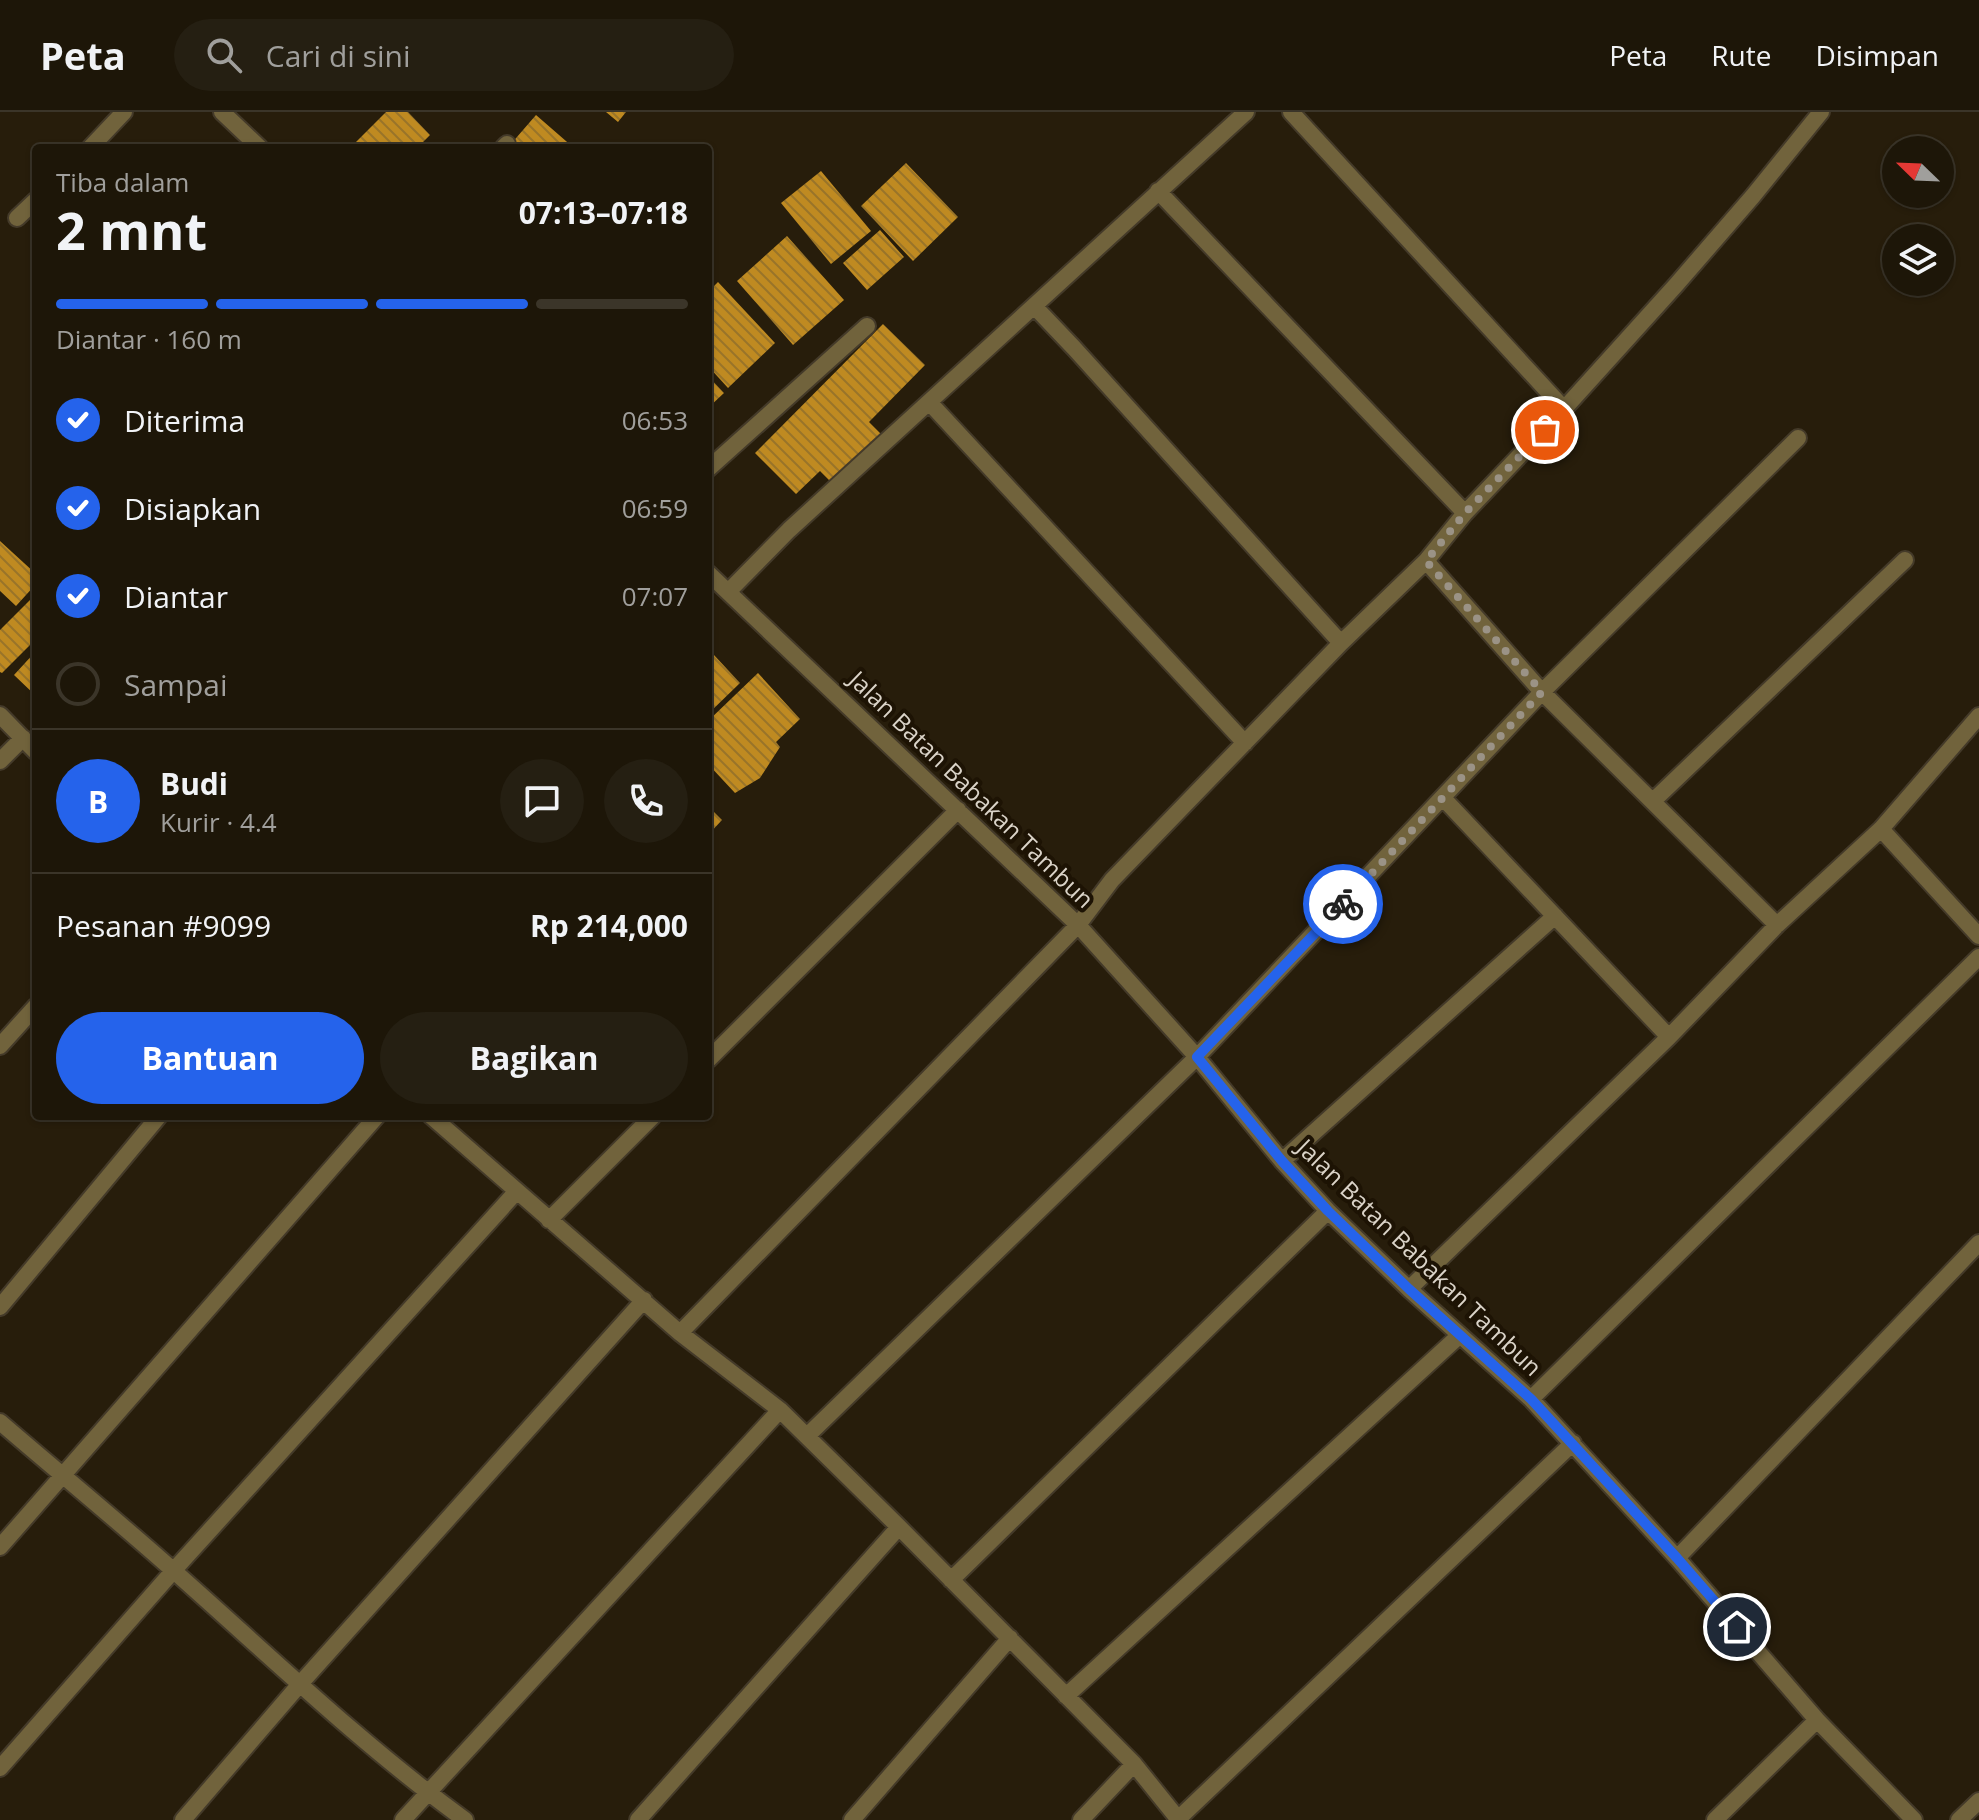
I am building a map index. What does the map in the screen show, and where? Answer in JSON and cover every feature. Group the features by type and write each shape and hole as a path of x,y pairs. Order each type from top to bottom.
{"street":[{"path":"94,144 124,112"},
{"path":"222,112 256,144"},
{"path":"728,592 789,530 1246,112"},
{"path":"1291,112 1564,409"},
{"path":"680,1333 1078,925 1112,880 1341,643 1426,561 1465,513 1564,409 1753,196 1821,112"},
{"path":"1158,191 1465,513"},
{"path":"17,218 32,204"},
{"path":"1034,306 1341,643"},
{"path":"712,465 867,326"},
{"path":"929,402 1245,743"},
{"path":"807,1436 1197,1057 1542,692 1798,438"},
{"path":"1653,801 1905,560"},
{"path":"1426,561 1542,692 1777,925"},
{"name":"Jalan Batan Babakan Tambun","path":"712,577 1078,925 1197,1057 1282,1161 1328,1211 1531,1399 1677,1558 1817,1720 1914,1820"},
{"path":"0,715 32,748"},
{"path":"1409,1289 1669,1037 1777,925 1881,829 1979,716"},
{"path":"0,761 23,738"},
{"path":"1443,798 1669,1037"},
{"path":"712,1056 958,810"},
{"path":"1881,829 1979,936"},
{"path":"1282,1161 1555,916"},
{"path":"1531,1399 1979,957"},
{"path":"0,1046 32,1010"},
{"path":"0,1307 156,1120"},
{"path":"0,1547 374,1120"},
{"path":"436,1120 680,1333 780,1410 1134,1764 1178,1820 1573,1443"},
{"path":"549,1220 649,1120"},
{"path":"0,1768 174,1570 517,1191"},
{"path":"951,1580 1328,1211"},
{"path":"1677,1558 1979,1243"},
{"path":"183,1820 300,1684 644,1300"},
{"path":"1066,1696 1460,1335"},
{"path":"403,1820 780,1410"},
{"path":"0,1422 174,1570 300,1684 427,1792 465,1820"},
{"path":"638,1820 899,1527"},
{"path":"852,1820 1010,1638"},
{"path":"1715,1820 1817,1720"},
{"path":"1081,1820 1134,1764"},
{"path":"1959,1820 1979,1801"}],"building":[{"path":"386,112 408,112 430,135 421,144 354,144"},
{"path":"606,112 626,112 618,122"},
{"path":"536,115 569,144 511,144"},
{"path":"906,163 958,217 913,261 861,206"},
{"path":"821,171 871,231 831,264 781,203"},
{"path":"880,230 904,257 867,290 843,263"},
{"path":"787,236 844,300 793,345 737,281"},
{"path":"718,282 775,343 728,388 712,370 712,288"},
{"path":"883,324 925,365 869,422 882,435 833,484 820,471 796,494 755,453"},
{"path":"712,380 724,393 712,404"},
{"path":"0,541 32,570 32,588 16,606 0,591"},
{"path":"32,598 32,643 2,673 0,630"},
{"path":"32,655 32,692 14,675"},
{"path":"714,655 740,683 712,710"},
{"path":"758,673 800,719 776,742 780,747 760,778 735,793 712,768 712,717"},
{"path":"712,810 722,820 712,831"}],"way so far":[{"path":"1343,904 1542,692 1426,561 1465,513 1545,430"}],"route":[{"path":"1343,904 1197,1057 1282,1161 1328,1211 1531,1399 1737,1627"}]}
